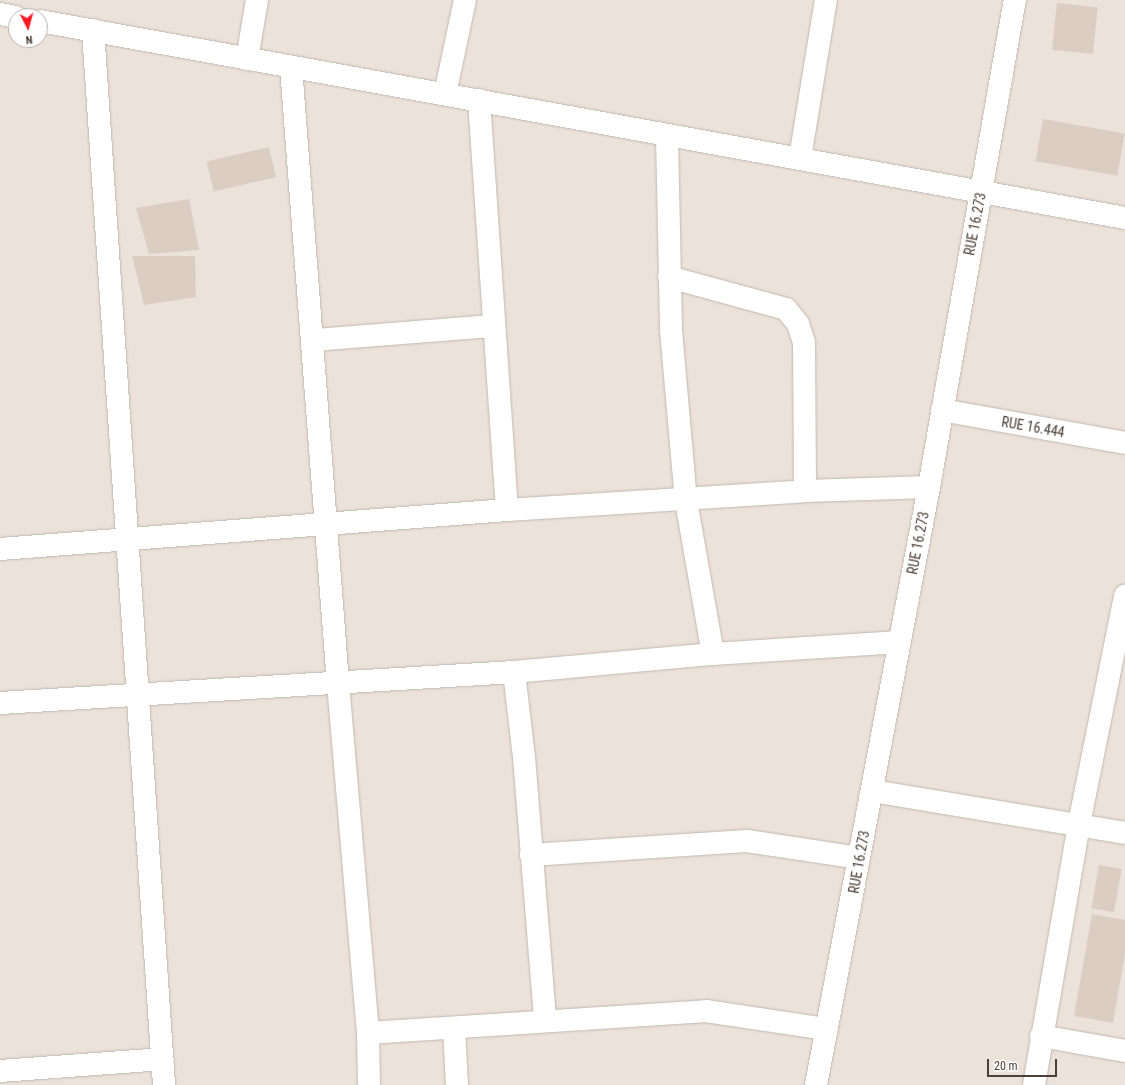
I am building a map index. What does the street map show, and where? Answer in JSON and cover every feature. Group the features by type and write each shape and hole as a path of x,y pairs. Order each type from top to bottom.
{"street":[{"path":"247,59 257,0"},
{"path":"445,94 465,0"},
{"path":"800,158 826,0"},
{"name":"RUE 16.273","path":"816,1085 929,487 1015,0"},
{"path":"48,22 479,100 667,136 981,190 1125,218"},
{"path":"93,30 127,539 139,694 164,1085"},
{"path":"291,67 314,340 338,683 368,1033 369,1085"},
{"path":"479,100 493,326 507,510"},
{"path":"667,136 671,330 686,501 713,654"},
{"path":"669,277 786,309 798,324 804,344 805,362 806,491"},
{"path":"314,340 493,326"},
{"name":"RUE 16.444","path":"942,410 1125,443"},
{"path":"0,549 507,510 686,501 806,491 929,487"},
{"path":"1034,1085 1041,1036 1079,824 1121,639 1125,596"},
{"path":"0,703 514,672 713,654 900,642"},
{"path":"514,672 545,1020"},
{"path":"872,791 1079,824 1125,833"},
{"path":"531,855 740,841 760,842 860,858"},
{"path":"368,1033 454,1028 545,1020 706,1011 827,1029"},
{"path":"454,1028 457,1085"},
{"path":"1041,1036 1125,1051"},
{"path":"0,1071 65,1076 163,1059"}],"shaded area":[{"path":"0,0 1125,0 1125,1085 0,1085"}],"building":[{"path":"1057,3 1098,7 1093,54 1052,50"},
{"path":"1043,119 1125,133 1117,176 1036,161"},
{"path":"269,147 276,177 214,192 207,161"},
{"path":"189,199 199,250 149,254 136,208"},
{"path":"132,256 195,256 196,297 144,305"},
{"path":"1099,865 1122,869 1114,912 1091,908"},
{"path":"1092,914 1125,920 1125,953 1113,1023 1074,1016"}]}
